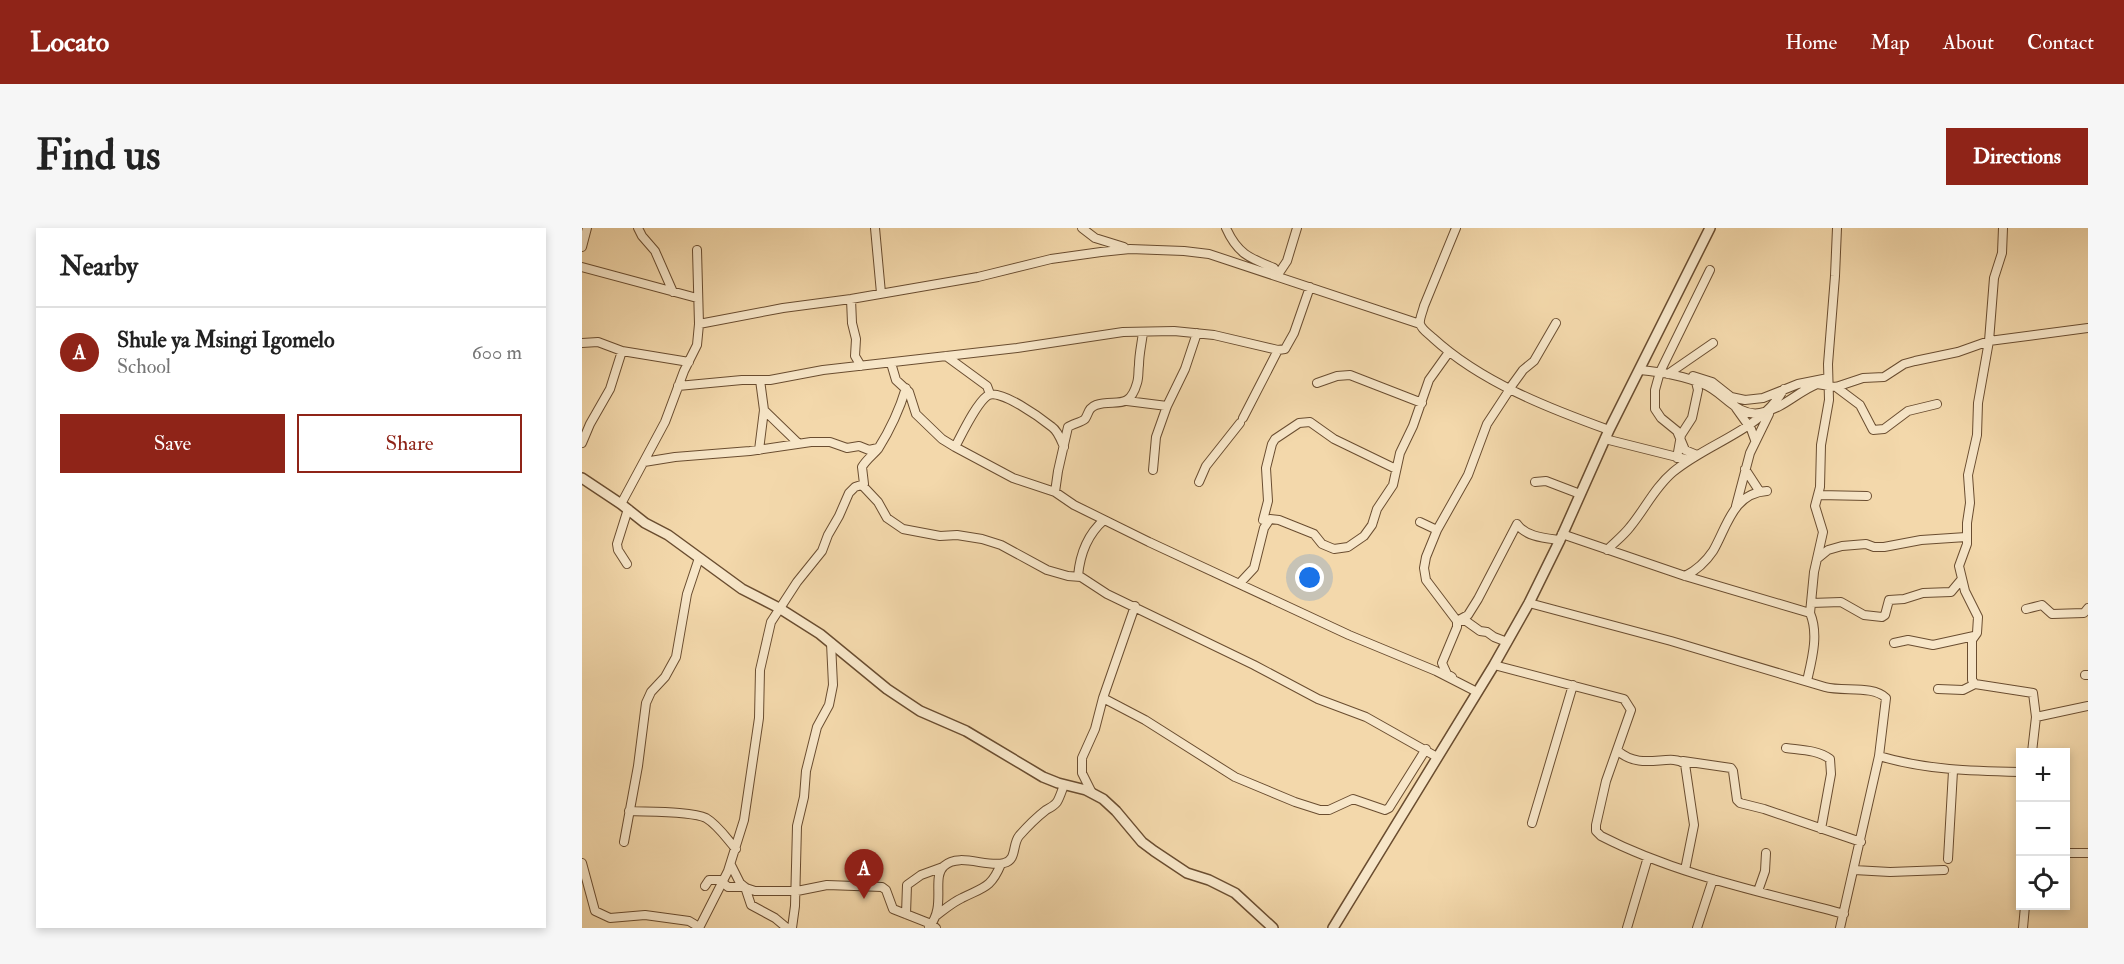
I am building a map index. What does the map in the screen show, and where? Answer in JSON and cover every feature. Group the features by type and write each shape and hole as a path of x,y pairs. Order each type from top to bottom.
{"street":[{"path":"582,247 587,228"},
{"path":"638,228 655,251 673,292"},
{"path":"875,228 881,293"},
{"path":"1082,228 1103,241 1130,249"},
{"path":"1226,228 1234,245 1244,253 1274,268 1277,276"},
{"path":"1277,276 1287,261 1297,228"},
{"path":"1420,324 1424,306 1456,228"},
{"path":"1333,928 1494,665 1528,603 1561,537 1607,434 1710,228"},
{"path":"1807,681 1814,642 1811,603 1823,532 1815,506 1819,495 1821,445 1831,384 1837,228"},
{"path":"1975,684 1972,680 1971,667 1978,617 1961,580 1959,566 1961,557 1967,548 1970,503 1968,475 1976,442 1978,403 1989,341 1994,278 2002,254 2003,228"},
{"path":"699,324 978,277 1051,260 1130,249 1197,252 1420,324 1449,352 1510,388 1607,434 1689,460"},
{"path":"627,564 616,544 625,506 665,422 678,386 697,345 699,324 697,250"},
{"path":"582,267 697,298"},
{"path":"1697,454 1684,450 1677,431 1661,418 1653,399 1667,374 1710,270"},
{"path":"678,386 742,380 770,380 823,370 1054,343 1123,332 1197,333 1278,350 1285,349 1294,333 1310,287"},
{"path":"851,299 852,323 856,339 855,356 861,366"},
{"path":"1460,683 1447,674 1442,663 1457,621 1426,580 1424,568 1426,557 1437,530 1468,475 1487,424 1523,370 1534,361 1556,323"},
{"path":"1607,550 1629,528 1663,482 1689,460 1771,410 1791,401 1812,386 1884,377 1915,360 1958,352 1989,341 2088,328"},
{"path":"1055,492 1067,428 1084,420 1091,407 1103,403 1119,404 1126,401 1135,389 1143,332"},
{"path":"1153,470 1156,437 1167,406 1185,369 1197,333"},
{"path":"582,343 598,342 622,351 689,362"},
{"path":"1667,374 1713,343"},
{"path":"1199,482 1206,466 1242,420 1278,350"},
{"path":"582,443 610,389 622,351"},
{"path":"1240,583 1254,568 1264,528 1270,519 1279,520 1314,534 1322,544 1334,549 1348,547 1364,536 1372,525 1377,509 1390,492 1400,453 1413,426 1429,380 1449,352"},
{"path":"946,356 987,386 990,394"},
{"path":"891,363 896,380 906,388 916,414 942,439 955,447 1013,478 1055,492 1074,505 1104,520 1349,635 1436,671 1477,692"},
{"path":"1640,370 1702,378 1737,399 1763,398 1805,382 1831,384 1860,405 1873,430 1884,429 1908,411 1937,404"},
{"path":"1667,374 1708,386 1735,406 1751,413 1771,410"},
{"path":"1317,382 1350,375 1422,403"},
{"path":"759,450 764,410 760,380"},
{"path":"1677,458 1680,439 1692,418 1698,387 1696,382"},
{"path":"582,863 595,911 610,918 645,915 689,921 699,928 731,865 747,804 758,729 760,670 769,627 779,608 822,551 849,493 865,481 861,470 863,464 878,448 898,412 906,388"},
{"path":"1685,576 1703,564 1736,508 1745,469 1755,440 1784,389"},
{"path":"955,447 968,422 990,394 1002,395 1052,427 1064,447"},
{"path":"1126,401 1167,406"},
{"path":"1735,406 1755,440"},
{"path":"764,410 798,443"},
{"path":"1263,520 1268,501 1265,474 1272,444 1275,439 1299,423 1310,422 1334,439 1396,469"},
{"path":"644,462 759,450 798,443 836,443 847,448 859,446 869,450 878,448"},
{"path":"1736,508 1751,494 1763,491 1745,469"},
{"path":"582,478 742,588 779,608 831,643 887,689 920,711 966,731 1036,773 1064,785 1092,793 1110,805 1135,834 1154,851 1187,873 1235,893 1273,928"},
{"path":"1535,482 1546,481 1580,494"},
{"path":"862,485 878,502 887,518 903,529 940,536 957,535 982,539 1001,545 1047,570 1077,576 1107,594 1254,665 1318,699 1366,717 1437,757"},
{"path":"1819,495 1867,495"},
{"path":"1077,576 1090,534 1104,520"},
{"path":"1420,522 1437,530"},
{"path":"1457,621 1468,615 1478,599 1517,524 1520,528 1538,537 1561,537 1810,613"},
{"path":"1817,559 1828,550 1842,546 1866,544 1884,547 1921,540 1966,537"},
{"path":"624,842 638,766 646,703 651,692 674,663 690,584 699,558"},
{"path":"1811,603 1841,602 1864,615 1882,617 1886,615 1888,603 1892,599 1904,599 1923,593 1951,592 1961,580"},
{"path":"1528,603 1835,690 1870,691 1886,698 1879,756 1840,928"},
{"path":"2026,609 2042,605 2052,614 2079,614 2084,613 2088,608"},
{"path":"1092,793 1082,774 1083,753 1095,729 1103,698 1135,606"},
{"path":"1457,621 1466,621 1480,631 1487,632 1506,642"},
{"path":"1894,643 1908,640 1934,645 1974,636"},
{"path":"792,928 797,826 804,797 806,771 817,726 829,705 833,685 831,643"},
{"path":"1494,665 1624,699 1629,705 1631,710 1606,781 1596,829 1601,836 1648,857 1713,879 1844,914"},
{"path":"1938,689 1963,690 1975,684 2033,693 2036,717 2033,748"},
{"path":"1532,823 1573,685"},
{"path":"1103,698 1145,720 1235,777 1294,802 1320,810 1335,808 1342,802 1353,799 1385,810 1389,808 1426,749"},
{"path":"2036,717 2088,706"},
{"path":"1786,748 1825,755 1830,759 1831,774 1821,829"},
{"path":"1618,751 1625,757 1641,762 1683,761 1731,768 1738,801 1861,842"},
{"path":"1879,756 1908,764 1953,771 2016,772"},
{"path":"1683,761 1687,768 1694,817 1685,870"},
{"path":"1948,859 1953,771"},
{"path":"906,914 907,885 921,875 944,867 951,862 1001,864 1011,859 1019,837 1057,802 1064,785"},
{"path":"629,811 682,813 704,817 718,828 736,849"},
{"path":"1758,891 1765,871 1766,853"},
{"path":"2070,853 2088,853"},
{"path":"1627,928 1648,857"},
{"path":"937,915 960,899 986,887 994,880 1001,864"},
{"path":"731,865 745,887 751,905 775,918 787,928"},
{"path":"705,886 709,880 720,880 728,887 745,887 755,891 795,891 827,885 882,887 893,909 932,927 939,904 938,882 944,867"},
{"path":"1854,870 1890,872 1944,870"},
{"path":"1698,928 1713,879"},
{"path":"2024,928 2025,910"}],"place":[{"name":"Shule ya Msingi Igomelo","path":"864,899"}]}
